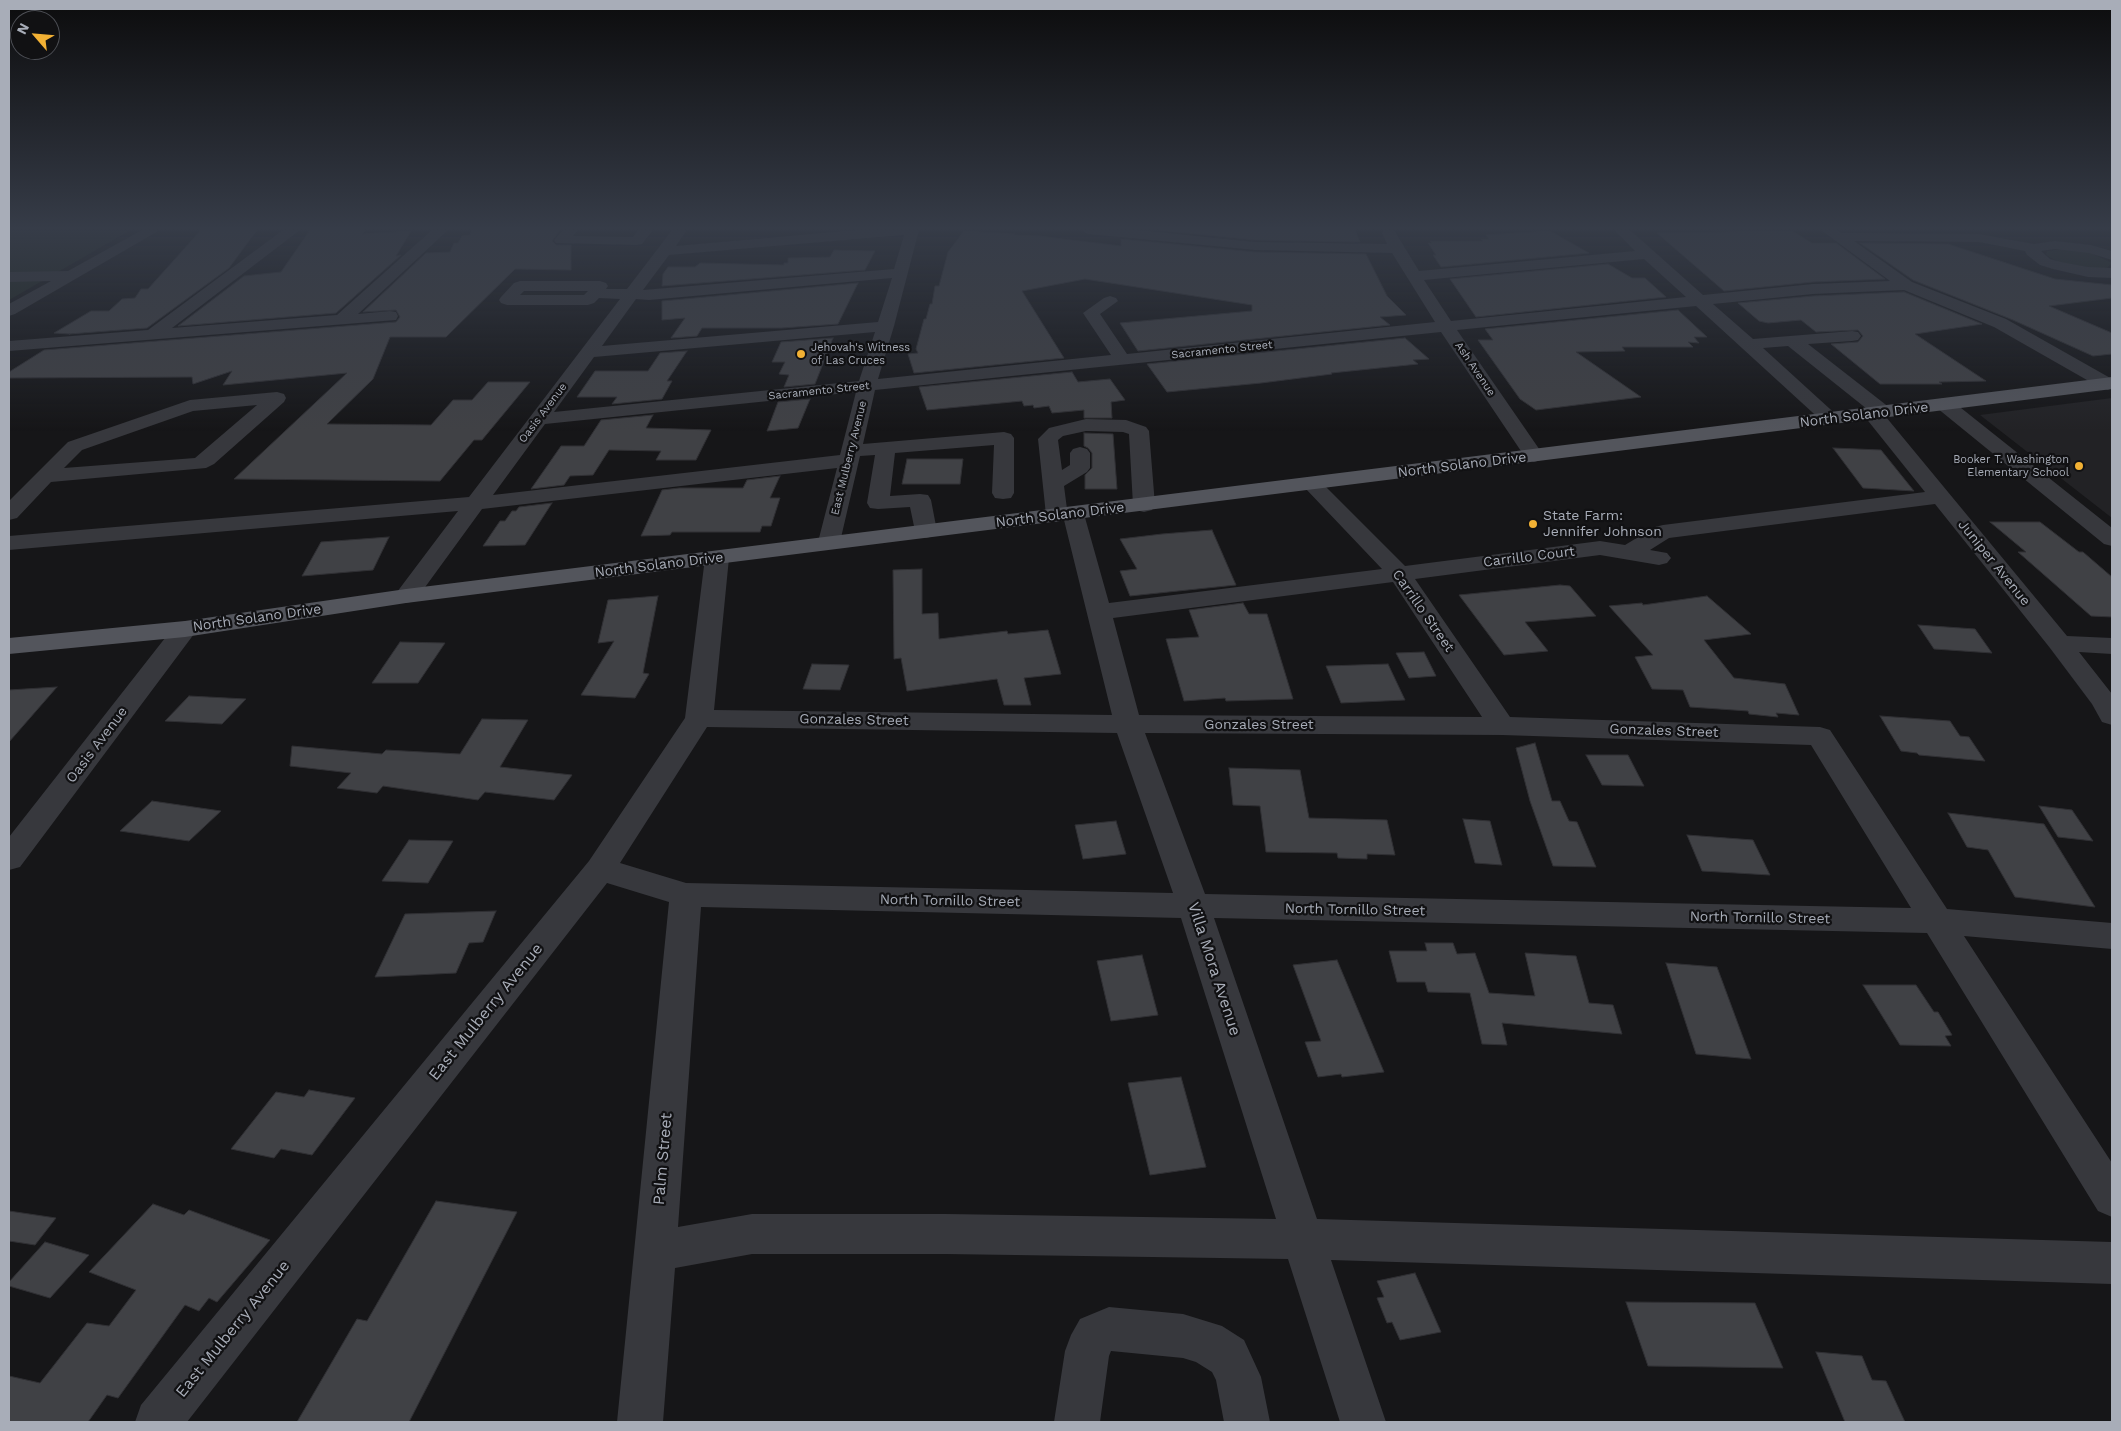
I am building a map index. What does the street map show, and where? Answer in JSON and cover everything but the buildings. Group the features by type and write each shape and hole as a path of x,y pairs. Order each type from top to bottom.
{"main road":[{"name":"North Solano Drive","path":"9,646 185,629 406,596 717,558 828,542 1831,420 2110,383"}],"street":[{"path":"9,311 33,297"},
{"path":"152,335 203,297"},
{"path":"341,320 367,297"},
{"path":"510,297 507,300 588,300 591,297"},
{"name":"Oasis Avenue","path":"406,596 629,297"},
{"name":"East Mulberry Avenue","path":"828,542 868,386 894,297"},
{"name":"Ash Avenue","path":"1427,297 1534,456"},
{"path":"1692,297 1831,420"},
{"name":"Sacramento Street","path":"539,419 1122,359 1447,328 1738,297"},
{"path":"1935,297 2000,323 2110,383"},
{"path":"1110,302 1091,314 1122,359"},
{"path":"9,346 390,316"},
{"path":"589,352 886,326"},
{"path":"1747,344 1852,336"},
{"name":"Juniper Avenue","path":"1792,340 1878,413 1940,497 2059,643 2104,702 2112,716"},
{"path":"9,513 71,449 76,446 190,406 277,398 207,460 199,464 45,476"},
{"path":"1944,404 2112,539"},
{"name":"Villa Mora Avenue","path":"1140,438 1139,431 1134,428 1110,424 1086,425 1056,432 1048,439 1055,482 1098,612 1128,724 1194,907 1363,1422"},
{"path":"1055,482 1080,468 1078,436 1085,430 1124,430 1140,438 1144,505"},
{"path":"9,543 476,503 850,456 886,448 1004,438 1003,493"},
{"path":"886,448 878,503 920,500 926,531"},
{"name":"Carrillo Street","path":"1312,484 1400,574 1502,726"},
{"path":"840,496 879,495"},
{"path":"1629,553 1663,532 1940,497"},
{"name":"Carrillo Court","path":"1098,612 1600,548 1659,558"},
{"name":"East Mulberry Avenue","path":"158,1422 600,869 698,718 717,558"},
{"name":"Oasis Avenue","path":"9,859 185,629"},
{"path":"2059,643 2112,646"},
{"name":"Gonzales Street","path":"698,718 1128,724 1502,726 1820,736 1938,921"},
{"name":"North Tornillo Street","path":"600,869 686,895 1938,921 2112,936"},
{"name":"Palm Street","path":"640,1422 686,895"},
{"path":"1938,921 2112,1198"},
{"path":"655,1251 752,1234 946,1234 1303,1240 2112,1263"},
{"path":"1077,1422 1087,1351 1096,1335 1109,1329 1183,1336 1206,1342 1228,1356 1238,1377 1246,1422"}],"shaded area":[{"name":"Booker T. Washington Elementary School","path":"2112,398 2112,518 1980,415"}],"place":[{"name":"Jehovah's Witness of Las Cruces","path":"801,354"},
{"name":"Booker T. Washington Elementary School","path":"2079,466"},
{"name":"State Farm: Jennifer Johnson","path":"1533,524"}]}
